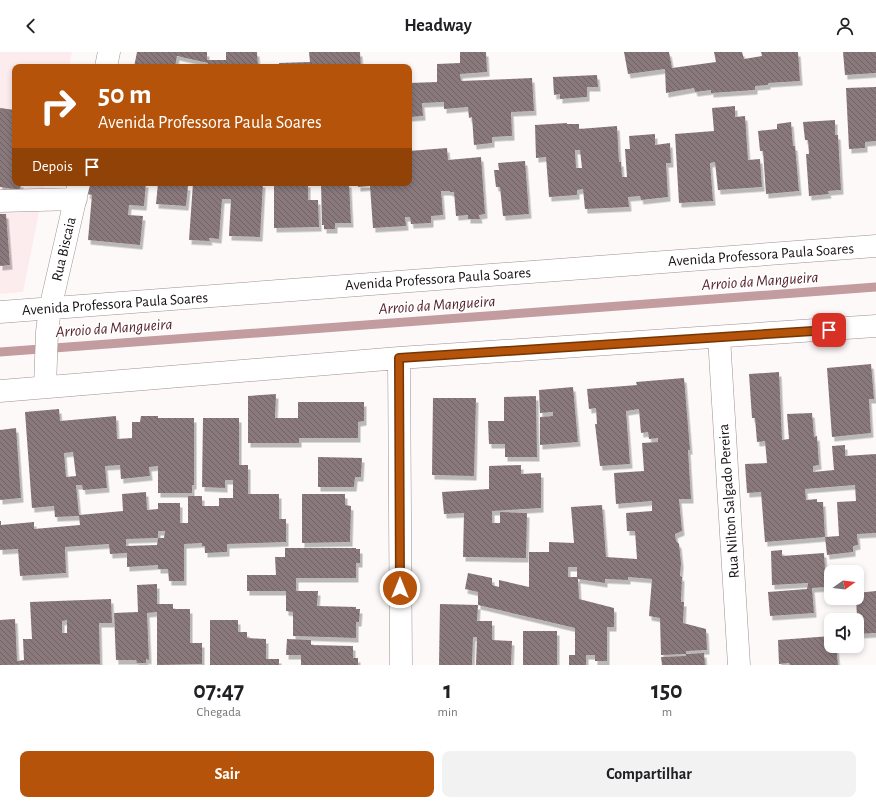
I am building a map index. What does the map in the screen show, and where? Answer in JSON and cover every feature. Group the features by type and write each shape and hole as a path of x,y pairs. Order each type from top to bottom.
{"street":[{"path":"107,64 109,52"},
{"path":"0,201 77,191"},
{"name":"Rua Biscaia","path":"45,387 47,332 50,309 77,191"},
{"name":"Avenida Professora Paula Soares","path":"0,312 876,246"},
{"path":"0,390 399,358 876,326"},
{"name":"Rua Nilton Salgado Pereira","path":"719,337 739,665"},
{"path":"399,358 401,665"}],"shaded area":[{"path":"0,52 72,52 70,64 12,64 12,186 44,186 23,292 0,294"}],"building":[{"path":"137,52 207,52 207,60 226,60 226,52 257,52 258,64 208,64 177,56 176,64 135,64"},
{"path":"309,52 360,52 361,64 279,64 310,62"},
{"path":"460,52 486,52 487,72 460,74 461,81 532,78 534,111 511,112 512,136 492,137 492,143 474,145 472,117 469,118 468,107 444,109 444,102 422,103 423,116 412,117 412,83 437,82 437,64 460,63"},
{"path":"624,52 669,52 672,68 716,62 714,52 742,52 744,59 762,56 761,52 798,52 800,81 768,83 768,85 755,86 755,90 711,93 711,90 695,92 694,88 666,93 665,69 628,74"},
{"path":"843,52 876,52 876,73 845,75"},
{"path":"597,75 598,87 587,87 587,97 560,99 560,94 554,95 553,77"},
{"path":"876,87 876,141 865,142 865,148 849,149 846,88"},
{"path":"735,106 735,117 745,116 748,160 760,159 762,187 718,190 715,162 710,163 713,201 679,203 675,134 714,131 712,108"},
{"path":"0,108 12,110 12,186 21,186 20,190 0,187"},
{"path":"835,120 835,135 838,135 841,190 828,191 829,194 809,196 806,154 809,154 808,140 805,140 803,122"},
{"path":"791,122 793,146 795,146 799,191 766,194 763,151 760,151 758,131 777,129 777,124"},
{"path":"567,123 579,124 579,129 617,126 619,162 621,162 622,177 627,177 625,149 630,149 629,136 655,134 655,145 670,143 671,163 666,163 668,197 641,200 640,196 628,197 629,207 585,209 583,189 577,190 577,195 549,197 546,157 536,158 535,125","holes":["575,150 580,150 582,168 576,168"]},
{"path":"447,148 448,160 481,157 485,214 479,215 480,219 468,219 468,215 456,216 454,192 441,191 443,215 431,216 431,223 411,224 410,217 405,217 406,226 373,228 370,186 412,186 412,151"},
{"path":"525,161 529,214 503,216 500,187 496,187 494,170 499,170 498,163"},
{"path":"89,186 146,186 144,206 129,205 128,215 143,216 140,245 88,240 92,195 87,194"},
{"path":"158,186 188,186 186,206 156,204"},
{"path":"193,186 263,186 260,237 229,236 231,199 222,199 219,239 209,238 210,241 189,240"},
{"path":"274,186 308,186 308,200 318,200 319,227 274,228"},
{"path":"321,186 349,186 351,223 335,223 335,229 324,229 324,225 322,225"},
{"path":"0,214 6,214 10,265 0,266"},
{"path":"871,364 874,399 869,399 871,433 832,437 827,368"},
{"path":"779,372 782,440 789,439 787,414 812,413 814,437 817,436 819,465 813,466 813,472 834,470 832,446 845,445 845,456 876,454 876,533 857,534 858,545 853,546 853,552 827,555 825,537 765,542 761,492 747,493 745,464 767,463 765,441 757,442 755,418 752,418 749,374","holes":["855,485 856,501 837,502 839,536 825,537 823,502 817,502 817,499 806,500 805,489"]},
{"path":"684,378 690,450 688,450 691,499 679,499 682,531 675,534 676,541 679,544 681,563 681,602 684,602 683,623 706,629 707,650 686,651 686,654 661,655 660,618 649,616 652,579 628,577 628,580 605,579 605,583 578,579 579,599 614,608 614,627 607,627 607,661 595,661 595,655 586,655 586,665 569,665 569,655 575,655 575,628 478,605 478,592 465,589 468,573 492,578 492,585 499,587 499,580 529,587 529,552 549,552 549,542 574,543 571,507 602,505 606,557 637,559 635,531 627,531 626,513 652,511 652,501 616,504 614,473 644,471 642,443 658,442 658,438 649,439 648,432 641,433 639,409 626,411 630,464 600,466 595,424 597,424 596,408 589,409 587,389 637,385 636,382","holes":["568,567 577,567 577,577 568,577"]},
{"path":"573,387 578,442 540,445 540,417 553,416 553,412 540,413 539,390"},
{"path":"276,394 275,418 298,418 298,402 364,402 364,421 358,422 358,438 299,438 299,443 248,443 248,396"},
{"path":"536,396 537,457 505,457 505,444 489,444 488,421 504,421 504,397"},
{"path":"433,398 476,398 474,476 432,475"},
{"path":"59,409 60,421 116,416 117,439 132,438 132,422 140,422 141,416 158,416 158,418 194,418 194,485 192,485 192,493 158,493 158,466 149,467 150,476 121,479 120,465 105,466 107,488 83,490 82,485 76,485 79,515 123,511 122,494 146,492 147,510 158,509 158,503 180,503 180,523 188,523 188,496 202,496 202,506 219,506 219,498 233,498 233,480 225,480 225,488 202,487 203,418 239,418 239,465 248,465 248,494 279,494 279,519 286,519 286,542 227,544 227,552 205,553 205,546 202,546 202,543 184,544 184,581 169,581 168,569 158,569 158,565 127,567 127,553 110,554 109,544 65,547 66,573 20,576 18,549 0,550 0,521 1,525 34,522 34,529 80,525 79,516 55,517 54,506 32,508 25,412","holes":["73,452 76,476 66,477 64,453","158,531 165,531 164,538 158,538","158,538 157,545 126,546 126,539"]},
{"path":"16,428 21,498 0,500 0,430"},
{"path":"318,457 362,458 361,477 355,477 354,487 318,487"},
{"path":"521,465 521,474 541,473 541,508 492,511 492,523 500,523 500,512 527,513 526,558 463,557 464,513 444,514 442,492 489,489 489,466"},
{"path":"302,494 345,494 345,505 351,506 350,542 302,543"},
{"path":"285,548 360,549 360,563 356,563 356,578 296,578 296,591 318,591 317,606 356,607 356,609 360,609 359,622 356,622 356,638 293,636 293,612 286,611 286,591 247,591 247,575 276,575 275,557 285,557"},
{"path":"782,550 782,556 824,553 824,587 812,588 814,613 770,616 768,592 807,589 808,583 772,585 771,551"},
{"path":"157,584 157,604 173,604 173,609 190,609 190,643 202,643 202,664 157,665 157,612 147,613 149,660 146,659 146,663 137,663 136,660 116,660 114,613 138,612 137,585"},
{"path":"876,591 876,633 864,634 864,613 857,613 856,605 864,605 864,592"},
{"path":"111,599 112,623 99,623 100,664 0,665 0,620 15,619 17,661 24,660 23,639 32,639 30,602","holes":["67,620 67,633 62,633 62,621"]},
{"path":"440,604 478,605 477,621 492,621 492,640 512,641 511,665 476,665 477,637 473,637 472,665 439,665"},
{"path":"210,620 238,620 238,632 247,632 247,638 266,639 266,659 279,659 279,665 210,665"},
{"path":"523,631 557,631 557,665 523,665"},
{"path":"824,637 824,653 837,653 838,665 779,664 778,640"},
{"path":"287,639 311,640 311,645 353,646 353,658 358,658 358,665 301,665 301,655 286,655"},
{"path":"704,653 705,665 662,665 661,657 686,656 686,654"}],"waterway":[{"name":"Arroio da Mangueira","path":"0,352 876,287"}],"route":[{"path":"400,588 399,358 829,330"}]}
